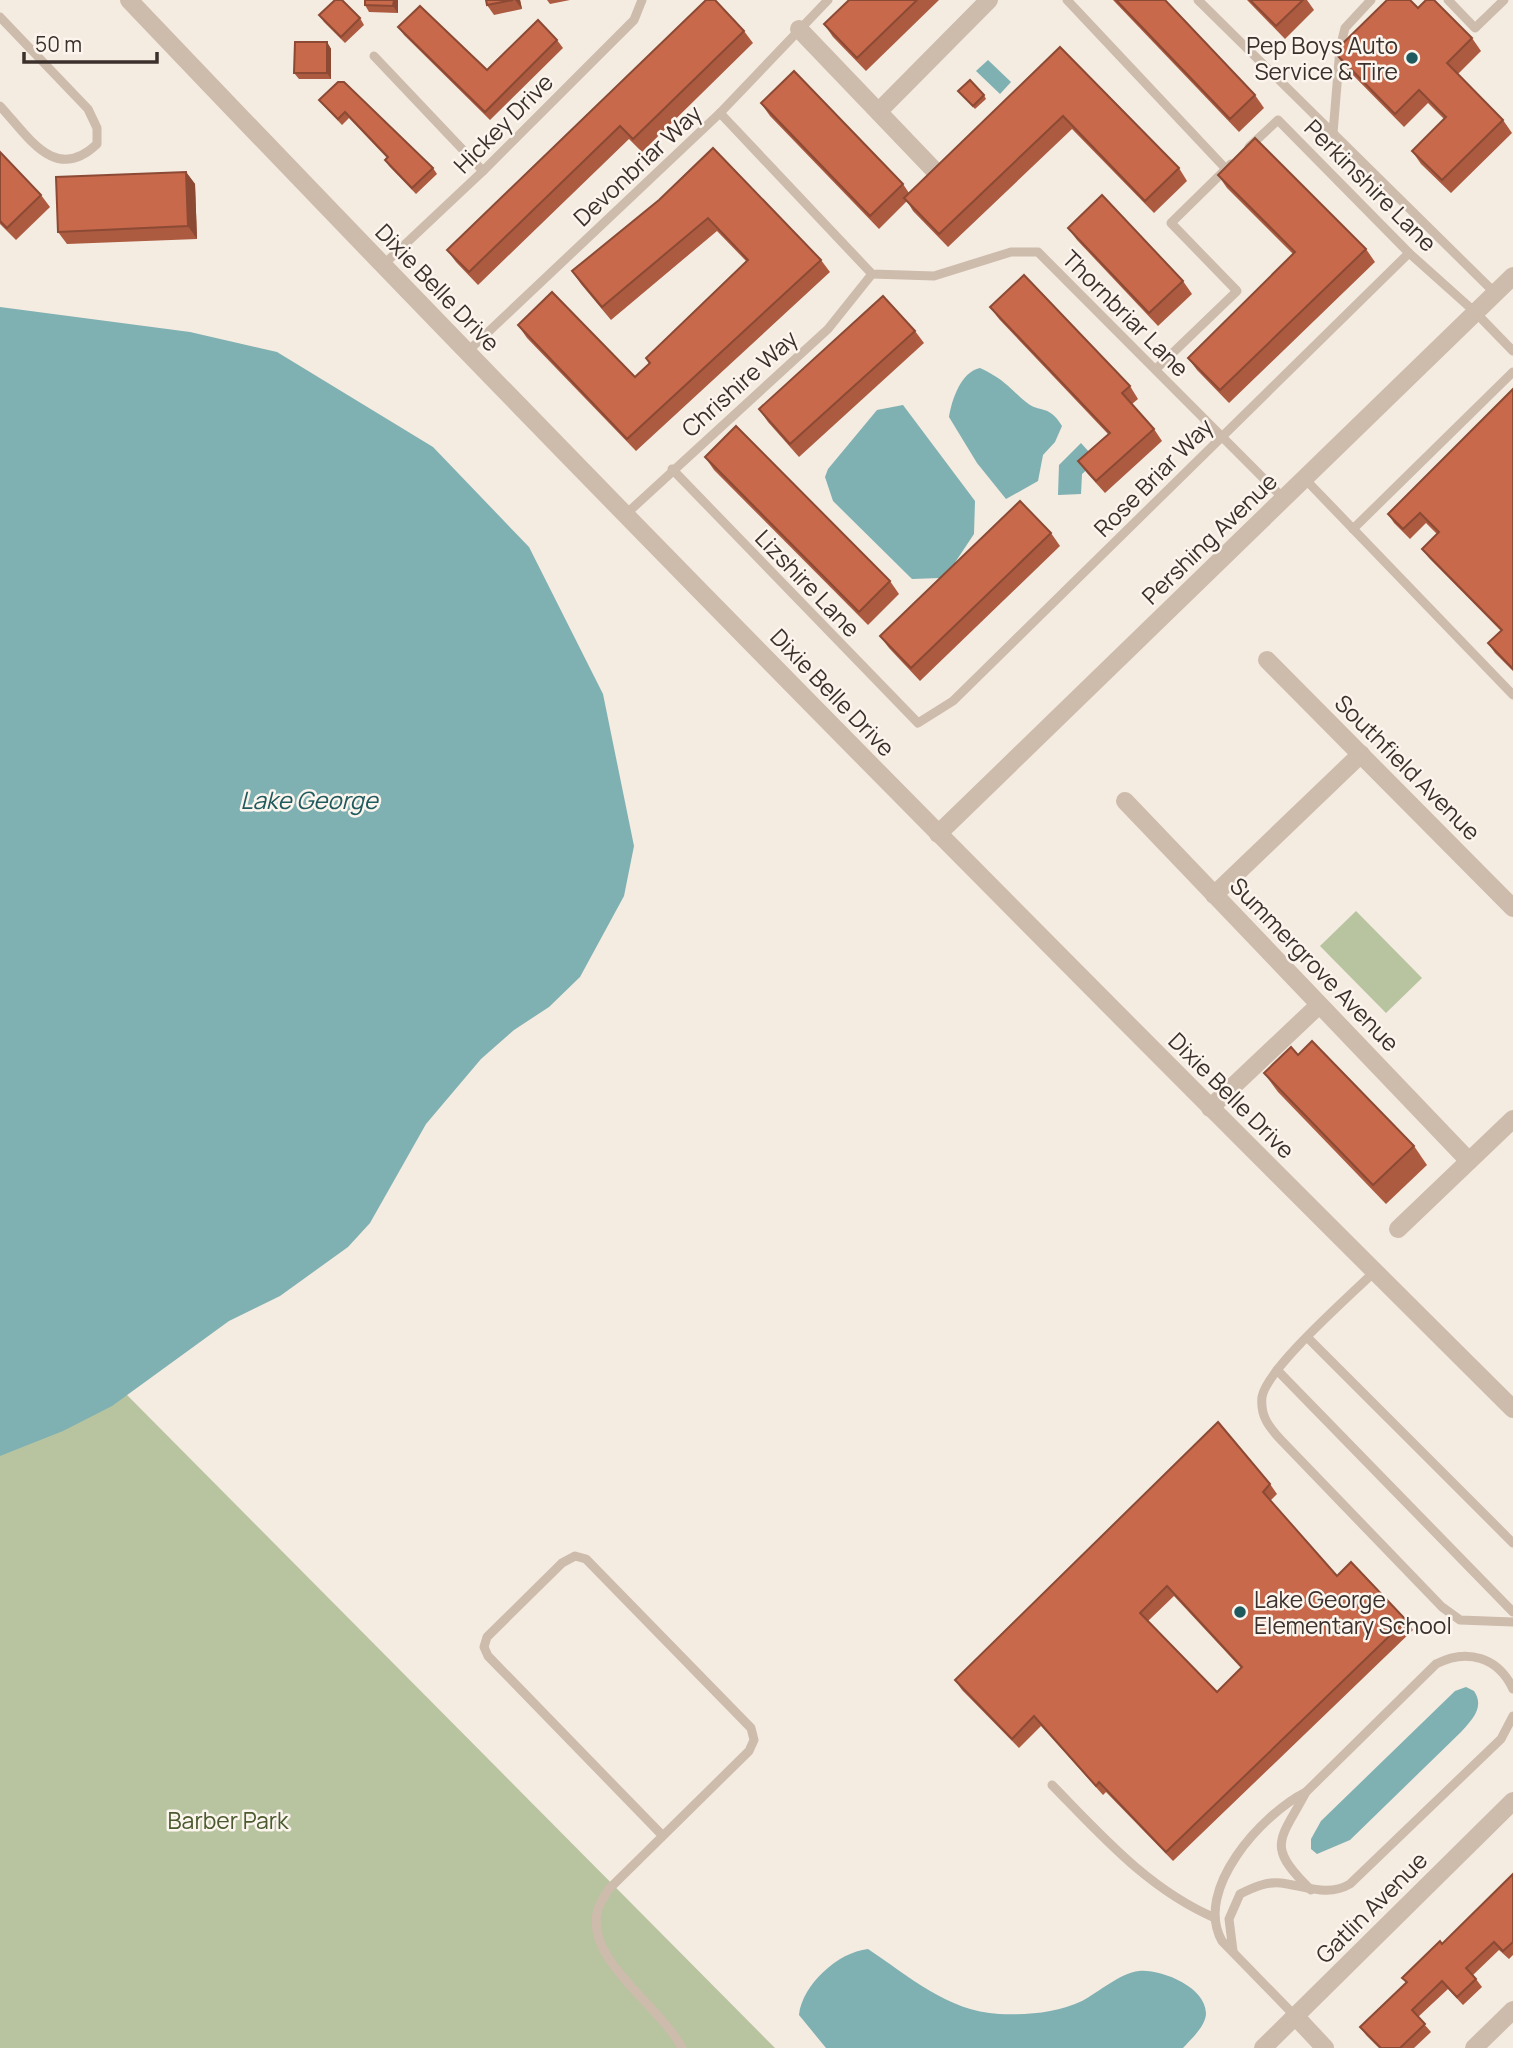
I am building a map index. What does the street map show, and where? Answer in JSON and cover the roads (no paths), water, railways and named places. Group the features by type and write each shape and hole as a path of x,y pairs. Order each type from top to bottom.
{"street":[{"name":"Dixie Belle Drive","path":"129,0 382,266 938,834 1513,1409"},
{"path":"879,111 989,0"},
{"path":"799,29 934,170"},
{"name":"Pershing Avenue","path":"938,834 1513,276"},
{"name":"Southfield Avenue","path":"1267,660 1513,908"},
{"path":"1214,895 1361,754"},
{"name":"Summergrove Avenue","path":"1125,801 1469,1161"},
{"path":"1210,1108 1319,1005"},
{"path":"1398,1228 1513,1119"},
{"name":"Gatlin Avenue","path":"1263,2048 1513,1801"},
{"path":"1474,2048 1513,2010"},
{"path":"1296,2017 1325,2048"}],"lane":[{"name":"Hickey Drive","path":"382,266 483,171 634,20 642,0"},
{"name":"Devonbriar Way","path":"467,352 720,114 828,0"},
{"path":"1198,0 1495,293"},
{"path":"1333,133 1340,48 1345,28 1356,13 1371,0"},
{"path":"1448,0 1475,28 1504,0"},
{"path":"1070,1 1226,169 1171,223 1237,291 1156,369"},
{"path":"0,18 88,109 97,128 97,144 82,158 57,160 44,154 0,106"},
{"path":"374,56 483,171"},
{"path":"720,114 872,274"},
{"name":"Perkinshire Lane","path":"1226,169 1279,120 1409,253 1475,312 1513,351"},
{"name":"Thornbriar Lane","path":"872,274 934,276 1011,252 1038,252 1284,499"},
{"name":"Rose Briar Way","path":"918,723 953,701 1409,253"},
{"name":"Chrishire Way","path":"625,515 672,469 828,329 872,274"},
{"path":"1353,529 1513,372"},
{"name":"Lizshire Lane","path":"672,469 918,723"},
{"path":"1305,479 1513,695"},
{"path":"1374,1272 1277,1370 1263,1394 1262,1405 1266,1423 1451,1615 1470,1622 1513,1622"},
{"path":"1308,1338 1513,1543"},
{"path":"1277,1370 1513,1612"},
{"path":"662,1835 488,1656 484,1647 487,1637 562,1563 575,1556 586,1559 751,1728 754,1740 749,1751 608,1890 597,1910 598,1937 609,1961 657,2010 682,2048"},
{"path":"1311,1890 1290,1869 1281,1845 1288,1819 1306,1792 1436,1664 1450,1657 1481,1657 1495,1664 1513,1689"},
{"path":"1233,1951 1229,1919 1240,1894 1259,1885 1280,1882 1311,1890 1341,1890 1359,1877 1501,1739 1513,1716"},
{"path":"1052,1785 1129,1863 1190,1907 1214,1917"},
{"path":"1296,2017 1222,1941 1215,1928 1214,1917 1218,1896 1235,1856 1293,1799 1306,1792"}],"water":[{"path":"988,60 1011,82 1000,94 976,71"},
{"name":"Lake George","path":"0,307 190,332 277,352 433,447 529,547 603,694 634,846 624,896 580,977 549,1007 514,1030 481,1059 426,1124 370,1223 348,1247 280,1296 229,1321 112,1406 63,1431 0,1456"},
{"path":"980,368 1001,380 1031,406 1048,411 1062,426 1055,442 1043,455 1038,481 1006,499 977,463 949,417 952,402 963,381"},
{"path":"903,405 975,501 974,534 952,567 940,578 912,579 833,501 825,477 828,469 877,410"},
{"path":"1081,443 1097,461 1082,474 1081,494 1058,495 1059,465"},
{"path":"1466,1687 1474,1691 1478,1708 1461,1732 1350,1840 1317,1854 1311,1849 1311,1839 1321,1821 1455,1691"},
{"path":"868,1949 914,1981 946,1999 962,2006 999,2014 1063,2008 1082,2001 1132,1972 1158,1973 1180,1981 1198,1995 1204,2003 1204,2023 1183,2048 826,2048 799,2015 807,1992 834,1963 857,1951"}],"place":[{"name":"Pep Boys Auto Service & Tire","path":"1412,58"},
{"name":"Lake George Elementary School","path":"1240,1612"}],"park label":[{"name":"Barber Park","path":"228,1820"}]}
